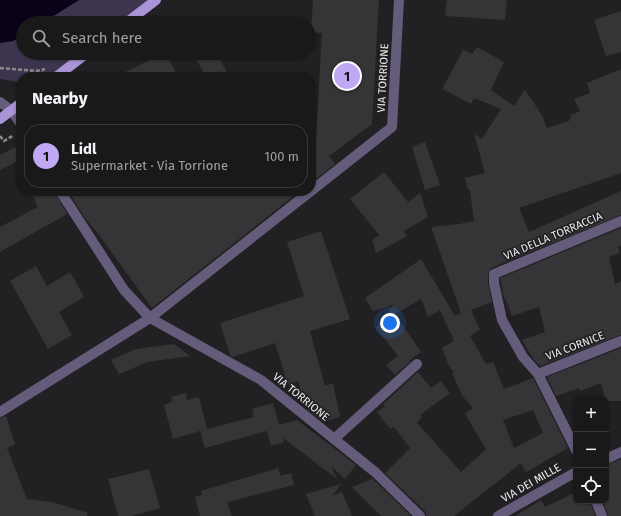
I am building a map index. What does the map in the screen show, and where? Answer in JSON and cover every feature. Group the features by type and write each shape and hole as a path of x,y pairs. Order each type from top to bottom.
{"main road":[{"path":"135,16 156,0"},
{"path":"62,72 78,60"},
{"path":"0,119 16,107"}],"street":[{"name":"VIA TORRIONE","path":"316,187 392,127 399,0"},
{"path":"0,102 12,110 16,116"},
{"name":"VIA TORRIONE","path":"63,196 124,290 150,318 261,380 375,472 420,516"},
{"name":"VIA TORRIONE","path":"0,412 150,318 305,196"},
{"name":"VIA DELLA TORRACCIA","path":"538,374 523,357 502,320 494,283 494,274 621,220"},
{"name":"VIA CORNICE","path":"538,374 621,341"},
{"path":"334,439 417,364"},
{"path":"538,374 573,444"},
{"path":"609,458 621,452"},
{"name":"VIA DEI MILLE","path":"498,516 573,474"},
{"path":"597,504 602,516"}],"path":[{"path":"0,68 36,71 48,68"},
{"path":"0,136 4,141 15,134"}],"shaded area":[{"path":"0,0 79,0 53,16 16,16 16,39 0,43"},
{"path":"79,0 156,0 135,16 53,16"},
{"path":"16,39 16,60 78,60 62,72 16,72 16,81 0,79 0,43"}],"building":[{"path":"313,0 379,0 372,124 329,156 335,164 316,179 316,139 322,33 316,32 316,16 312,16"},
{"path":"447,0 507,0 505,20 445,16"},
{"path":"621,11 621,52 606,56 594,20"},
{"path":"477,47 504,62 491,90 514,106 525,90 542,115 547,128 569,121 571,115 580,111 574,99 590,93 587,83 621,69 621,173 519,208 529,232 621,191 621,215 491,268 488,274 488,283 492,302 471,310 480,330 470,336 486,364 493,362 504,389 533,378 568,448 526,472 521,463 454,516 426,516 425,511 385,473 410,448 394,427 390,429 377,412 385,406 383,404 418,372 431,388 441,381 450,393 420,415 422,417 417,423 461,472 486,449 465,414 473,408 463,397 452,373 454,372 449,366 442,348 454,341 440,310 428,317 421,299 395,314 421,352 409,361 410,362 395,375 386,365 398,356 376,328 393,305 373,311 365,298 421,259 455,316 461,313 431,227 474,221 470,190 468,190 465,178 485,173 474,134 482,139 501,109 474,98 471,104 442,89 463,50 472,54","holes":["533,410 543,433 514,448 503,420"]},
{"path":"150,60 170,60 176,72 125,72"},
{"path":"197,60 220,60 226,72 203,72"},
{"path":"425,142 440,185 425,190 412,147"},
{"path":"16,147 16,162 0,170 0,155"},
{"path":"384,172 408,202 420,193 428,217 404,231 407,236 376,253 372,240 379,235 350,199"},
{"path":"32,196 57,196 67,214 0,252 0,227 38,207"},
{"path":"71,196 294,196 152,308 94,228 85,218"},
{"path":"621,228 621,246 618,246 620,253 609,257 615,284 621,281 621,335 540,366 534,360 522,340 545,332 539,307 512,316 504,298 500,278"},
{"path":"321,231 350,319 310,331 325,386 333,383 340,417 323,422 306,408 298,381 288,385 275,343 233,357 230,355 220,323 304,296 287,242"},
{"path":"36,266 47,286 70,272 84,297 59,312 72,335 48,349 10,281"},
{"path":"174,344 190,356 148,362 119,374 111,360 136,349"},
{"path":"621,348 621,401 609,401 609,396 605,396 601,383 580,391 579,388 556,396 547,377"},
{"path":"186,393 187,400 199,397 207,429 254,417 252,409 273,403 279,425 297,420 356,465 345,479 331,466 337,479 283,438 284,442 271,446 267,431 205,448 200,431 173,439 164,405 172,402 171,397"},
{"path":"6,416 15,444 7,448 27,499 52,502 88,513 87,516 0,516 0,418"},
{"path":"621,459 621,516 608,516 604,504 609,504 609,464"},
{"path":"278,468 281,476 291,473 294,485 227,502 232,516 200,516 195,497 202,495 201,491"},
{"path":"149,469 160,508 132,516 118,516 108,479"},
{"path":"372,479 411,516 381,516 352,487"},
{"path":"341,484 332,496 342,492 352,516 315,516 306,494"},
{"path":"573,493 573,504 591,504 595,516 515,516 541,500 545,507"}],"place":[{"name":"Lidl","path":"347,76"}]}
